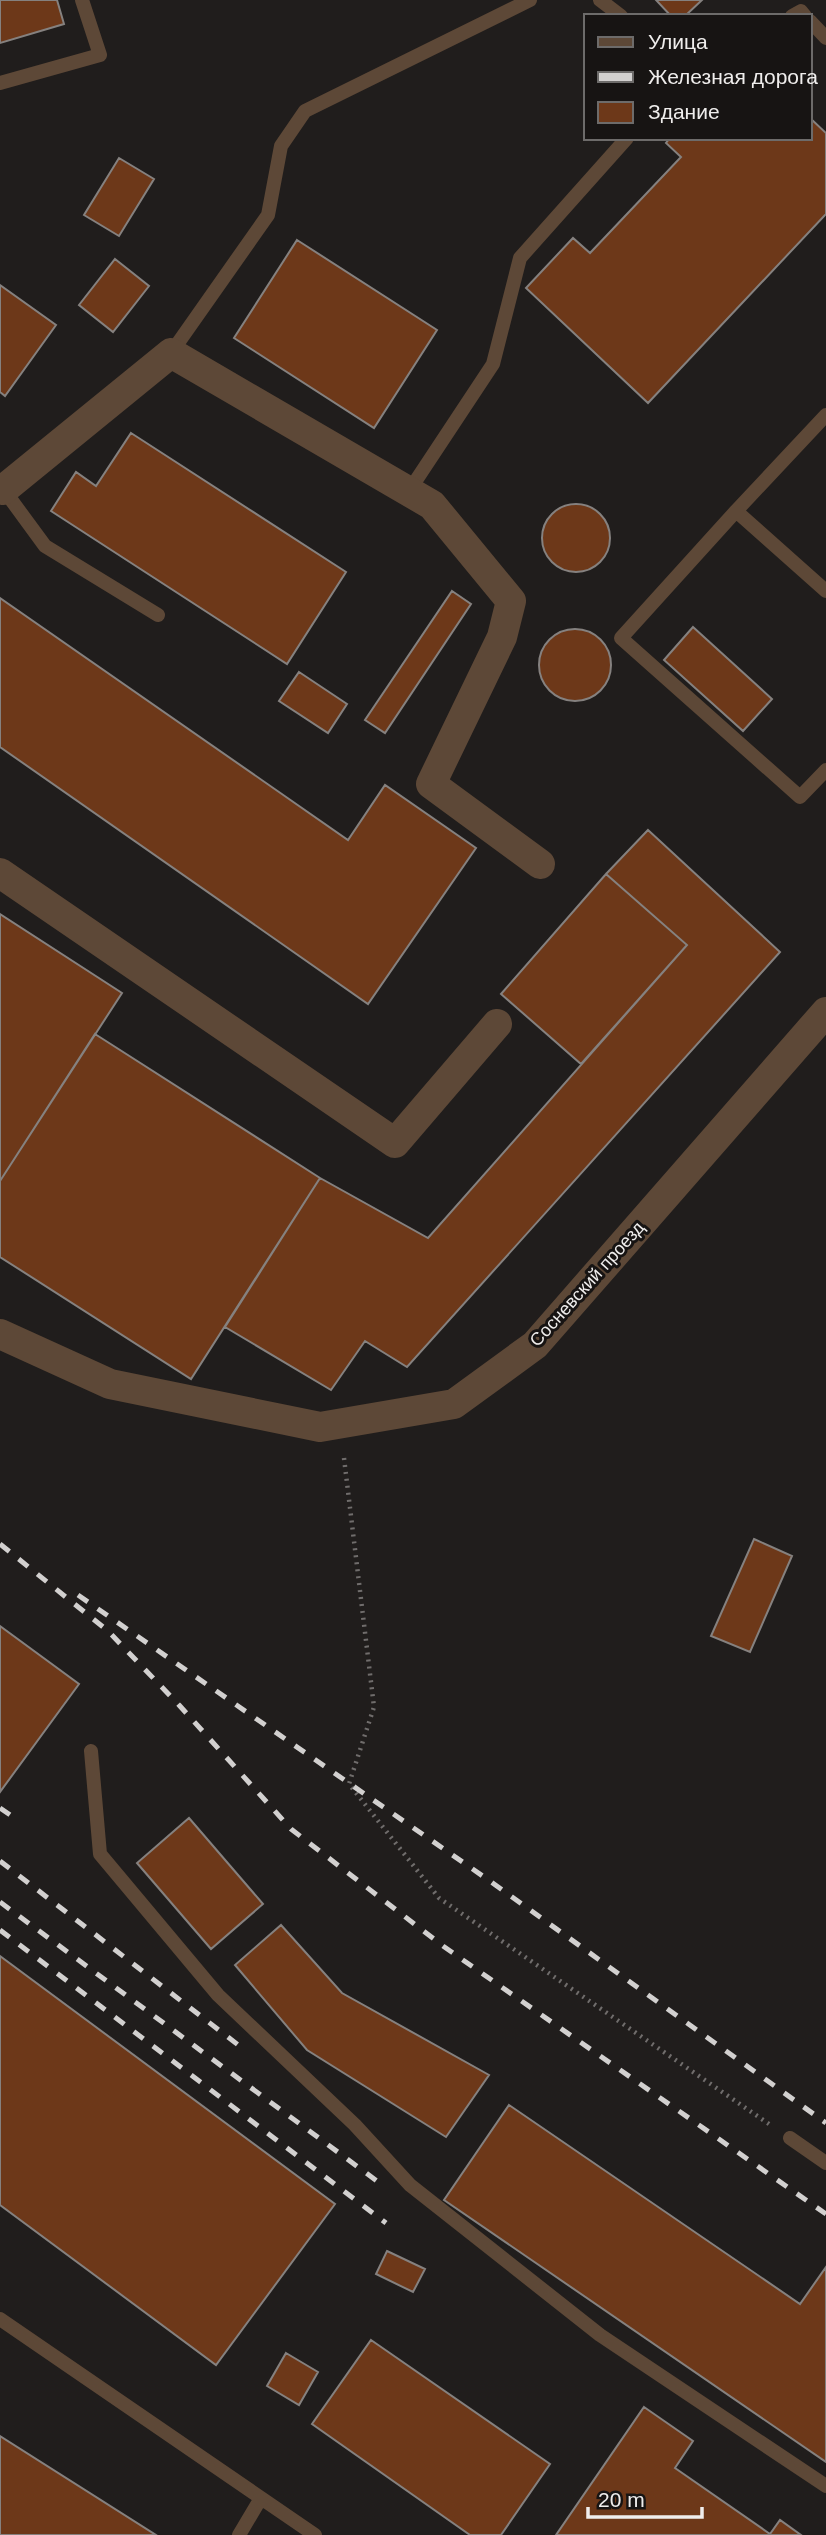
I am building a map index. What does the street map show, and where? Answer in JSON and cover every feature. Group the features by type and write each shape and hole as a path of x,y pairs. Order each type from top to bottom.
{"street":[{"path":"1,488 172,353 432,505 512,601 502,637 431,784 540,864"},
{"path":"0,873 395,1143 497,1024"},
{"name":"Сосневский проезд","path":"0,1334 110,1384 320,1426 454,1404 535,1345 826,1012"}],"lane":[{"path":"0,83 100,55 82,0"},
{"path":"172,353 268,215 281,146 306,111 530,0"},
{"path":"600,0 618,14"},
{"path":"812,23 826,38"},
{"path":"409,491 493,364 520,258 626,140"},
{"path":"826,415 621,638 800,797 826,770"},
{"path":"1,488 45,546 158,615"},
{"path":"736,512 826,591"},
{"path":"91,1751 100,1854 218,1995 355,2125 410,2185 600,2336 826,2486"},
{"path":"790,2138 826,2163"},
{"path":"0,2319 315,2535"},
{"path":"239,2535 261,2498"}],"path":[{"path":"320,1426 344,1452 374,1707 349,1784 439,1898 790,2138"}],"building":[{"path":"0,0 57,0 64,24 0,43"},
{"path":"656,0 702,0 687,14 669,14"},
{"path":"812,120 826,133 826,214 648,403 526,288 573,238 590,253 681,157 666,143 668,140 812,140"},
{"path":"119,158 154,179 119,236 84,215"},
{"path":"297,240 437,330 374,428 234,338"},
{"path":"115,259 149,286 113,332 79,305"},
{"path":"0,285 56,325 5,396 0,392"},
{"path":"131,433 346,572 287,664 51,511 76,472 96,486"},
{"path":"576,504 589,507 600,514 607,525 610,538 607,551 600,562 589,569 576,572 563,569 552,562 545,551 542,538 545,525 552,514 563,507"},
{"path":"452,591 471,604 385,733 365,720"},
{"path":"0,598 348,840 385,785 476,848 368,1004 0,747"},
{"path":"693,627 772,699 743,731 664,660"},
{"path":"582,629 601,639 609,651 609,679 601,691 589,699 568,701 549,691 541,679 539,658 549,639 561,631"},
{"path":"299,672 347,704 328,733 279,701"},
{"path":"648,830 780,952 407,1367 365,1341 331,1390 225,1327 320,1178 428,1238 687,945 606,874"},
{"path":"606,874 687,945 581,1064 501,994"},
{"path":"0,914 122,993 0,1181"},
{"path":"95,1034 320,1178 191,1379 0,1257 0,1181"},
{"path":"754,1539 792,1556 750,1652 711,1636"},
{"path":"0,1626 79,1684 0,1792"},
{"path":"189,1818 263,1904 211,1949 137,1863"},
{"path":"281,1925 342,1993 489,2075 446,2137 307,2050 235,1965"},
{"path":"0,1956 335,2204 216,2365 0,2205"},
{"path":"509,2105 800,2304 826,2267 826,2462 444,2200"},
{"path":"387,2251 425,2269 413,2292 376,2274"},
{"path":"371,2340 550,2464 501,2535 470,2535 312,2424"},
{"path":"286,2353 318,2372 299,2405 267,2386"},
{"path":"644,2407 693,2441 675,2468 770,2534 780,2520 801,2535 556,2535"},
{"path":"0,2436 156,2535 0,2535"}],"railway":[{"path":"0,1544 108,1631 291,1829 443,1946 826,2214"},
{"path":"78,1595 487,1879 826,2123"},
{"path":"0,1808 16,1819"},
{"path":"0,1861 246,2051"},
{"path":"0,1902 381,2184"},
{"path":"0,1930 386,2223"}]}
